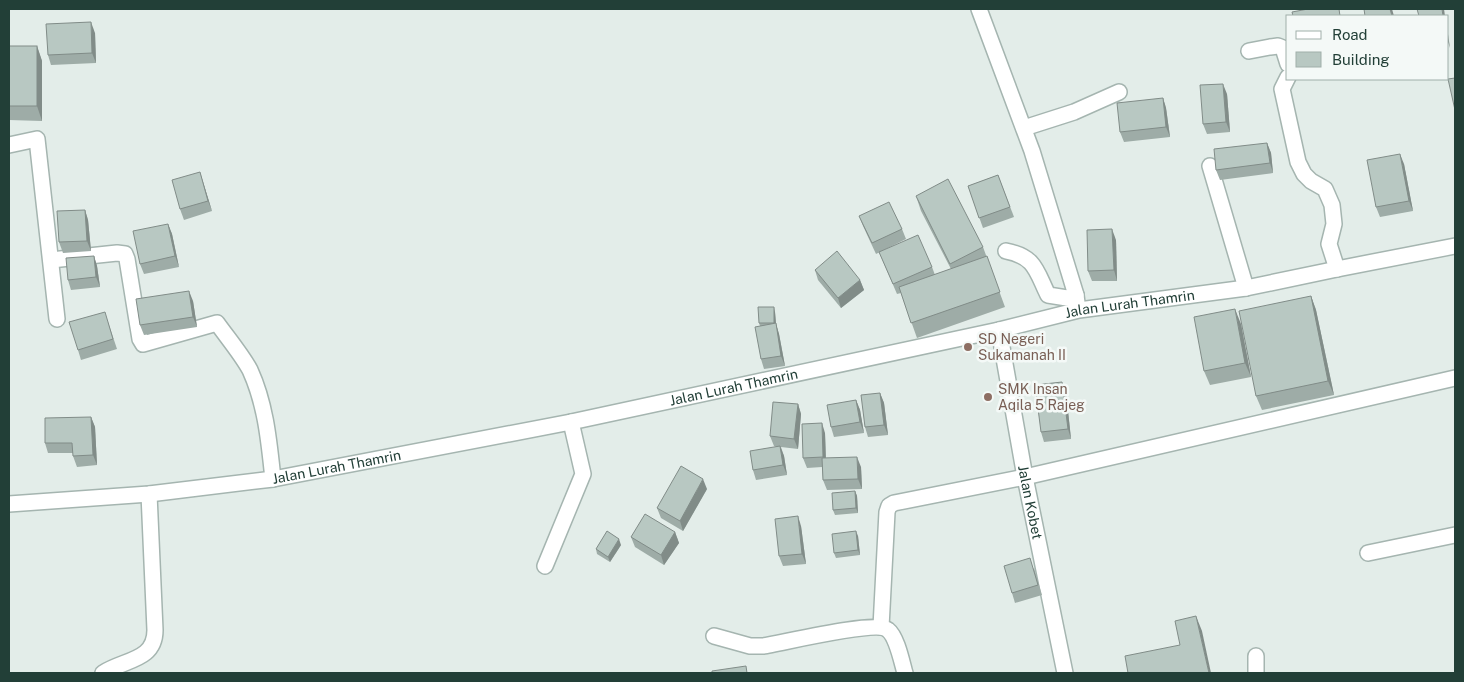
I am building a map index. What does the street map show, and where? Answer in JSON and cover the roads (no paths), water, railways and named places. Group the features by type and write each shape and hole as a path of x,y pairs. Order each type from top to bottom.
{"street":[{"path":"979,9 1024,128 1077,303"},
{"path":"1249,51 1278,46 1282,48 1286,59"},
{"path":"1286,80 1282,89 1298,162 1304,174 1311,181 1325,189 1332,205 1334,224 1329,244 1337,268"},
{"path":"1024,128 1074,112 1119,92"},
{"path":"9,145 37,139 57,319"},
{"path":"1210,166 1246,288"},
{"name":"Jalan Lurah Thamrin","path":"9,504 149,494 273,479 571,422 999,330 1077,303 1246,288 1337,268 1455,246"},
{"path":"1006,251 1018,254 1034,264 1048,295 1067,298 1077,303"},
{"path":"51,260 117,253 125,254 140,339 143,344 217,323 249,369 260,398 267,425 273,479"},
{"name":"Jalan Kobet","path":"999,330 1025,477 1065,673"},
{"path":"881,627 887,512 889,506 894,503 1025,477 1455,378"},
{"path":"545,566 583,474 571,422"},
{"path":"103,673 146,653 154,643 149,494"},
{"path":"1368,553 1455,535"},
{"path":"714,636 750,646 763,646 862,628 881,627 889,630 905,673"},
{"path":"1256,656 1256,673"}],"place":[{"name":"SD Negeri Sukamanah II","path":"968,347"},
{"name":"SMK Insan Aqila 5 Rajeg","path":"988,397"}]}
